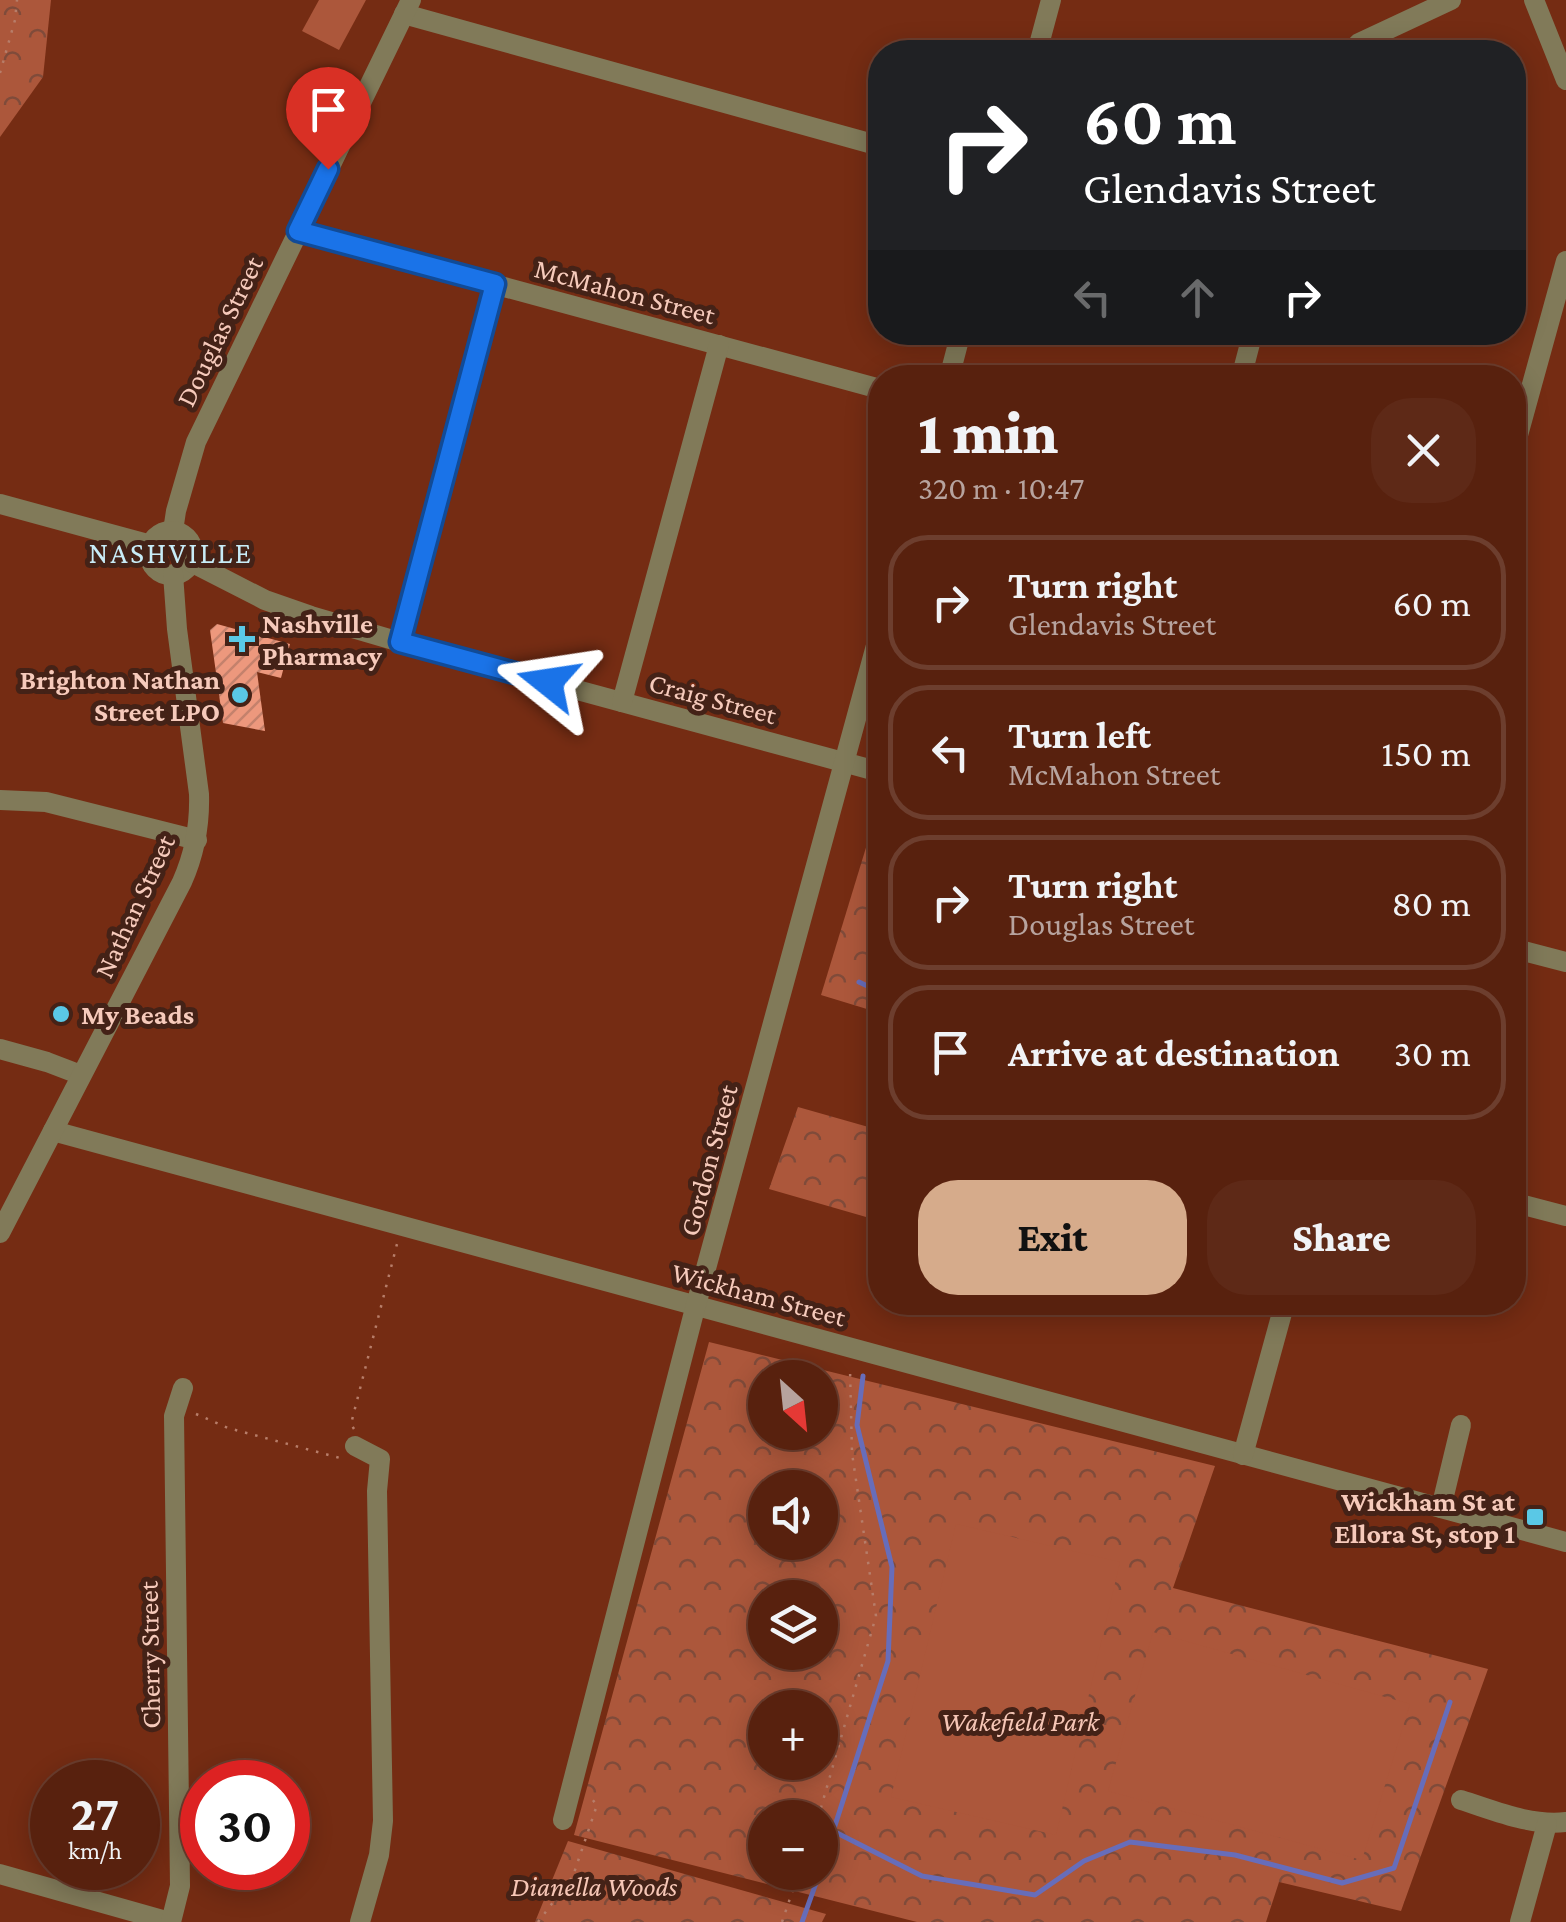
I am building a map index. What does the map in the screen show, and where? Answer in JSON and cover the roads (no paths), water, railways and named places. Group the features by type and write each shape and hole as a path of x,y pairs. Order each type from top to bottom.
{"street":[{"path":"1040,40 1051,0"},
{"path":"1365,40 1451,0"},
{"path":"1534,0 1566,80"},
{"path":"408,7 868,142"},
{"name":"Douglas Street","path":"174,531 196,442 408,7"},
{"name":"McMahon Street","path":"298,231 868,385"},
{"path":"1526,407 1566,261"},
{"path":"400,642 495,284"},
{"path":"622,702 719,345"},
{"path":"0,504 151,544"},
{"path":"174,531 190,542 191,562 184,570 166,574 154,566 149,552 151,544 160,534 174,531"},
{"name":"Craig Street","path":"191,562 266,600 311,616 868,769"},
{"name":"Nathan Street","path":"0,1233 182,882 197,840 199,794 173,574"},
{"name":"Gordon Street","path":"563,1820 696,1306 868,677"},
{"path":"0,800 46,802 197,840"},
{"path":"1526,952 1566,962"},
{"path":"0,1049 81,1075"},
{"name":"Wickham Street","path":"54,1131 1566,1542"},
{"path":"1526,1206 1566,1216"},
{"path":"1243,1455 1282,1315"},
{"name":"Cherry Street","path":"170,1922 180,1886 174,1416 179,1396"},
{"path":"1441,1508 1461,1425"},
{"path":"355,1446 380,1459 377,1492 382,1821 379,1855 360,1922"},
{"path":"1462,1800 1530,1822 1557,1823 1520,1922"},
{"path":"0,1874 170,1922"}],"waterway":[{"path":"859,982 868,986"},
{"path":"838,1816 888,1661 892,1567 857,1425 863,1376"},
{"path":"838,1834 922,1876 1035,1895 1084,1861 1130,1842 1235,1855 1342,1883 1394,1868 1450,1702"},
{"path":"802,1922 814,1890"}],"place":[{"name":"Nashville Pharmacy","path":"242,639"},
{"name":"Brighton Nathan Street LPO","path":"240,695"},
{"name":"My Beads","path":"61,1014"},
{"name":"Wickham St at Ellora St, stop 1","path":"1535,1517"}],"district":[{"name":"NASHVILLE","path":"171,553"}],"park label":[{"name":"Wakefield Park","path":"1020,1721"},
{"name":"Dianella Woods","path":"594,1886"}]}
